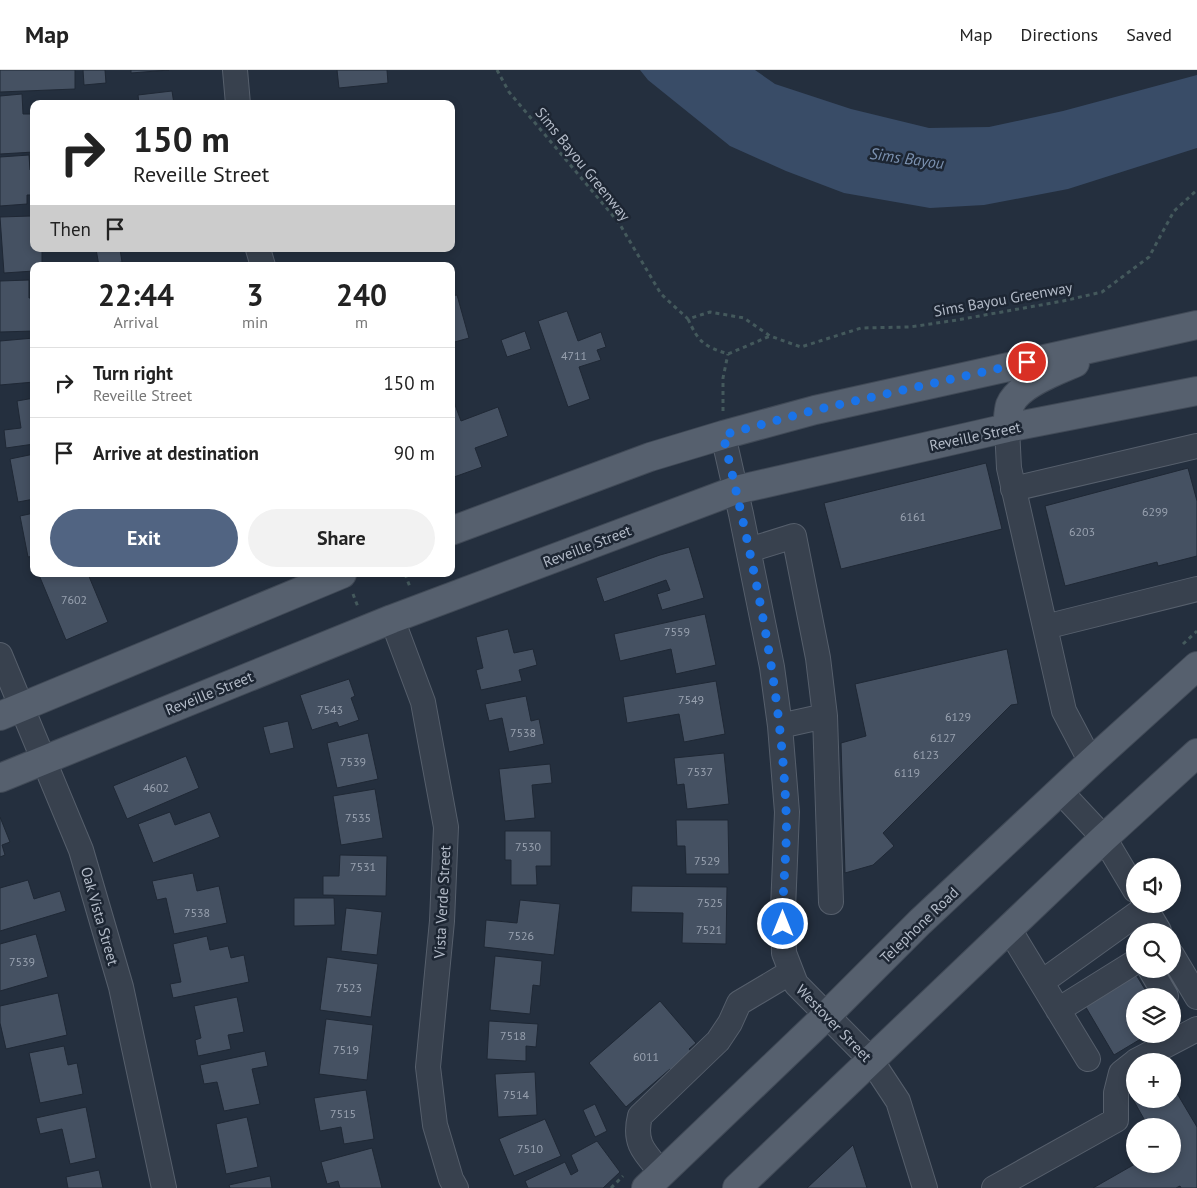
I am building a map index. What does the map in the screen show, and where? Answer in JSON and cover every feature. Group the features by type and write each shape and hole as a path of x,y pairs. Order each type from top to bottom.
{"main road":[{"path":"455,530 650,457 723,435 815,410 1197,324"},
{"path":"1007,428 1010,405 1016,394 1036,381 1119,341"},
{"name":"Reveille Street","path":"0,778 392,619 736,490 1007,428 1196,394"},
{"path":"11,711 347,582"},
{"name":"Telephone Road","path":"654,1181 827,1015 920,922 1197,666"},
{"path":"737,1188 1104,838 1197,753"}],"street":[{"path":"235,70 238,100"},
{"path":"1007,428 1009,468 1013,489 1064,711 1091,762"},
{"name":"Westover Street","path":"723,435 749,550 772,667 780,726 787,812 783,909 784,953 796,984 871,1060 898,1100 925,1188"},
{"path":"1013,489 1197,446"},
{"path":"749,550 794,536 818,658 825,716 831,902"},
{"path":"1045,627 1197,589"},
{"name":"Vista Verde Street","path":"392,619 423,702 446,827 442,921 428,1067 435,1125 451,1179 456,1188"},
{"name":"Oak Vista Street","path":"0,656 11,711 45,759 81,850 121,987 164,1188"},
{"path":"780,726 825,716"},
{"path":"1060,792 1104,838 1126,875"},
{"path":"1042,982 1126,912"},
{"path":"1010,929 1088,1059"},
{"path":"1058,1010 1126,968"},
{"path":"654,1181 638,1140 637,1128 640,1116 718,1040 730,1023 738,1003 791,972"},
{"path":"1180,978 1187,996"},
{"path":"1150,1053 1197,1029"},
{"path":"994,1188 1116,1120 1116,1092 1121,1073 1126,1069"}],"path":[{"name":"Sims Bayou Greenway","path":"497,70 509,92 619,223 661,294 688,319 695,336 708,347 728,354"},
{"name":"Sims Bayou Greenway","path":"688,319 710,312 744,318 770,336 801,347 861,328 910,327 957,320 1102,292 1149,257 1174,211 1197,190"},
{"path":"723,435 723,378 728,354 770,336"},
{"path":"406,577 411,589"},
{"path":"347,582 361,612"}],"water":[{"name":"Sims Bayou","path":"640,70 755,70 775,84 851,109 929,128 989,127 1063,111 1197,75 1197,148 1068,189 984,205 930,208 844,193 786,171 730,146 648,80"}],"building":[{"path":"0,70 75,70 75,89 0,92"},
{"path":"83,70 105,70 106,83 84,85"},
{"path":"131,70 169,70 131,73"},
{"path":"337,70 387,70 388,83 339,88"},
{"path":"172,91 173,100 139,100 138,95"},
{"path":"22,94 23,114 30,114 30,152 0,154 0,96"},
{"path":"29,155 30,195 27,195 27,204 0,206 0,157"},
{"path":"30,216 30,252 42,252 42,262 30,262 30,271 4,273 0,217"},
{"path":"97,252 120,252 122,262 98,262"},
{"path":"29,280 30,331 0,332 0,281"},
{"path":"455,295 457,295 469,338 455,342"},
{"path":"567,311 578,341 601,332 606,347 597,350 601,360 579,367 590,399 568,407 538,321"},
{"path":"525,331 531,349 507,357 501,340"},
{"path":"30,338 30,382 0,385 0,341"},
{"path":"30,399 30,445 6,448 4,430 21,428 17,401"},
{"path":"455,405 461,421 498,407 508,436 475,448 482,467 455,477"},
{"path":"30,455 30,500 18,502 10,459"},
{"path":"986,463 1002,529 841,569 824,503"},
{"path":"1188,468 1197,501 1197,556 1158,566 1157,562 1065,586 1045,506"},
{"path":"30,514 30,557 28,557 20,516"},
{"path":"689,547 704,598 662,610 657,594 670,590 666,580 604,602 596,578 660,555"},
{"path":"40,577 89,577 108,622 66,640"},
{"path":"705,614 716,665 676,674 671,649 620,661 614,634"},
{"path":"508,629 514,653 533,649 537,665 519,670 522,681 481,690 476,670 483,668 476,637"},
{"path":"1007,649 1018,704 1011,705 883,833 894,846 873,865 845,873 841,743 866,736 855,684"},
{"path":"349,679 355,696 351,698 359,720 339,727 337,722 312,730 300,695"},
{"path":"716,681 725,734 684,742 679,714 627,723 623,697"},
{"path":"526,696 531,721 539,719 544,744 509,752 502,718 489,721 485,704"},
{"path":"288,721 294,748 270,754 263,727"},
{"path":"368,733 378,779 337,788 327,743"},
{"path":"724,753 729,804 687,809 684,784 677,785 674,758"},
{"path":"186,756 199,788 127,819 113,786"},
{"path":"550,764 552,783 532,785 535,818 505,821 499,769"},
{"path":"375,789 383,838 341,845 333,796"},
{"path":"170,812 175,825 210,812 220,837 153,863 138,824"},
{"path":"0,817 10,842 2,845 5,855 0,857"},
{"path":"676,820 728,820 729,874 686,874 685,846 677,846"},
{"path":"505,831 551,831 551,866 536,866 537,885 511,885 511,860 505,860"},
{"path":"340,855 387,856 386,896 323,895 323,876 339,876"},
{"path":"193,873 197,891 219,886 227,923 174,934 166,898 157,900 152,881"},
{"path":"28,880 34,899 60,891 66,911 0,931 0,888"},
{"path":"632,886 727,887 726,944 682,943 683,913 631,912"},
{"path":"294,898 334,898 335,925 294,926"},
{"path":"520,900 560,904 554,955 484,947 486,920 517,923"},
{"path":"346,908 382,912 377,955 341,951"},
{"path":"36,934 48,977 0,991 0,944"},
{"path":"207,936 210,950 228,946 231,958 244,955 249,982 173,998 170,984 181,982 173,944"},
{"path":"495,956 542,961 540,986 533,985 530,1014 490,1010"},
{"path":"327,957 378,964 371,1017 320,1010"},
{"path":"1127,978 1138,978 1144,988 1126,988 1126,1043 1134,1043 1114,1055 1084,1004"},
{"path":"58,993 67,1035 6,1049 0,1023 0,1006"},
{"path":"237,997 244,1032 228,1035 231,1049 198,1056 195,1040 201,1038 194,1006"},
{"path":"660,1001 696,1043 689,1049 706,1069 685,1087 670,1069 626,1107 589,1063"},
{"path":"326,1019 373,1025 367,1080 319,1074"},
{"path":"489,1021 538,1024 536,1047 526,1046 526,1061 487,1059"},
{"path":"64,1046 68,1065 77,1063 83,1094 40,1103 29,1053"},
{"path":"265,1051 268,1066 252,1069 260,1104 224,1111 217,1082 204,1084 200,1065"},
{"path":"535,1072 537,1115 498,1117 495,1074"},
{"path":"366,1090 374,1139 344,1144 341,1127 320,1131 314,1098"},
{"path":"1181,1100 1197,1127 1197,1188 1181,1188 1180,1186 1176,1188 1093,1188 1126,1169 1126,1173 1181,1173 1181,1118 1143,1118 1138,1108 1181,1108"},
{"path":"595,1104 607,1131 595,1137 583,1110"},
{"path":"86,1107 96,1158 70,1164 62,1129 40,1134 36,1118"},
{"path":"247,1117 258,1167 226,1174 216,1124"},
{"path":"545,1119 561,1156 514,1176 499,1139"},
{"path":"597,1141 620,1172 603,1188 528,1188 525,1181 565,1162 571,1175 578,1171 571,1155"},
{"path":"853,1145 867,1188 807,1188"},
{"path":"372,1148 382,1188 340,1188 338,1181 327,1184 321,1162"},
{"path":"99,1170 103,1188 68,1188 66,1177"},
{"path":"270,1176 272,1188 230,1188 229,1185"}],"route":[{"path":"783,924 787,812 780,726 772,667 723,435 815,410 1027,362"}]}
